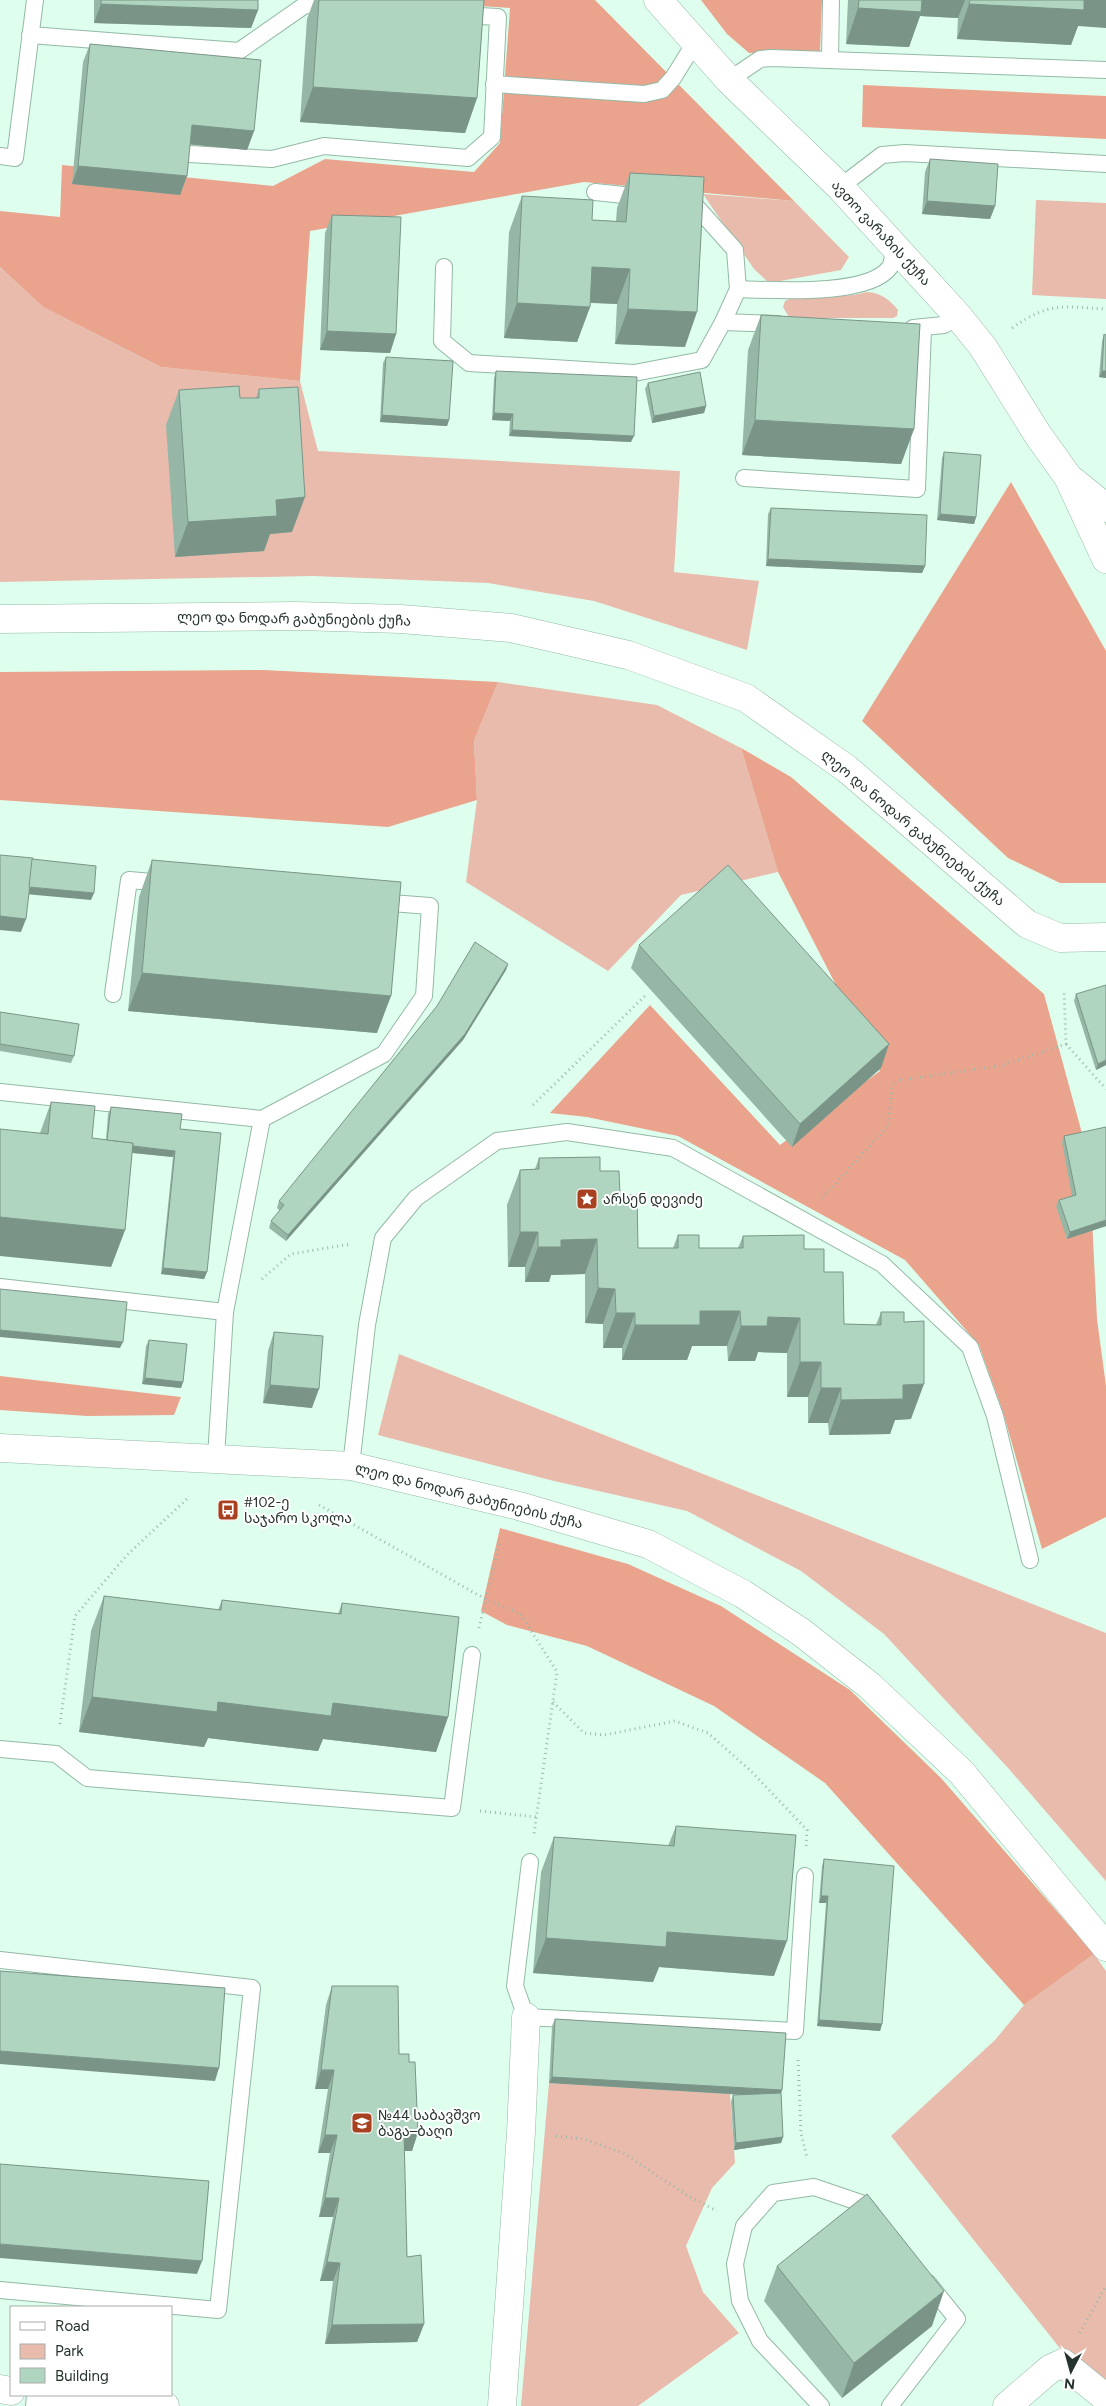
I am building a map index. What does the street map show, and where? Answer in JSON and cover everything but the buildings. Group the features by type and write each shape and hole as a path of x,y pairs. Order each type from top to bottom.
{"street":[{"name":"ავთო ვარაზის ქუჩა","path":"663,4 729,80 840,187 958,316 983,347 1038,436 1068,477 1106,559"},
{"name":"ავთო ვარაზის ქუჩა","path":"1068,477 1105,506"},
{"name":"ლეო და ნოდარ გაბუნიების ქუჩა","path":"0,619 297,616 401,619 511,628 628,655 746,698 847,768 1027,924 1060,938 1102,936"},
{"name":"ლეო და ნოდარ გაბუნიების ქუჩა","path":"0,1448 216,1457 351,1466 518,1506 648,1544 743,1594 801,1632 870,1686 962,1773 1106,1947"},
{"path":"502,2406 526,2017"},
{"path":"1007,2406 1050,2369 1063,2364 1106,2398"},
{"path":"56,2396 108,2403 165,2406"}],"lane":[{"path":"0,156 15,158 35,0"},
{"path":"830,60 831,0"},
{"path":"30,36 239,51 305,4 353,8"},
{"path":"190,154 272,159 324,146 468,158 492,137 498,17 450,14"},
{"path":"494,84 644,94 662,90 673,78 696,42"},
{"path":"729,80 760,59 1106,70"},
{"path":"840,187 882,155 905,153 1106,164"},
{"path":"595,192 654,199"},
{"path":"444,267 442,341 469,363 634,373 702,360 723,322 738,289 735,250 694,204 674,201"},
{"path":"738,289 797,291 840,288 876,278 891,266 894,248"},
{"path":"895,328 923,329 944,325 958,316"},
{"path":"723,322 790,324"},
{"path":"744,478 917,489 923,329"},
{"path":"113,994 129,880 178,884"},
{"path":"0,1092 262,1119 384,1054 424,996 430,906 362,900"},
{"path":"216,1457 225,1312 262,1119"},
{"path":"351,1466 364,1340 384,1238 416,1198 497,1141 567,1132 673,1148 882,1264 970,1347 995,1416 1030,1560"},
{"path":"0,1287 225,1312"},
{"path":"0,1749 56,1754 87,1778 452,1808 472,1655"},
{"path":"530,1862 515,1986 526,2017 795,2031 805,1876"},
{"path":"0,1960 252,1988 218,2310 0,2290"},
{"path":"821,2406 760,2341 740,2301 735,2264 744,2226 773,2193 814,2188 864,2204 882,2227"},
{"path":"890,2406 956,2319 920,2273"}],"path":[{"path":"983,347 1042,310 1054,307 1106,309"},
{"path":"1064,990 1066,1044 1106,1089"},
{"path":"497,1141 647,994"},
{"path":"803,1220 888,1126 893,1081 999,1066 1066,1044"},
{"path":"291,1254 384,1238"},
{"path":"56,1754 75,1616 127,1555 189,1496"},
{"path":"487,1600 500,1541"},
{"path":"553,1702 584,1733 604,1734 674,1721 708,1733 751,1771 807,1830 805,1876"},
{"path":"452,1808 537,1817"},
{"path":"795,2031 800,2077 800,2133 814,2188"},
{"path":"520,2133 584,2139 623,2153 690,2197 744,2226"},
{"path":"1063,2364 1106,2286"}],"green space":[{"path":"703,194 794,201 849,257 841,270 769,283 754,269"},
{"path":"1036,200 1106,203 1106,299 1032,295"},
{"path":"0,267 43,307 161,367 300,381 318,451 680,471 674,572 759,581 747,650 594,601 488,583 313,576 0,582"},
{"path":"867,292 881,295 888,300 898,310 897,316 893,318 797,318 789,317 783,307 785,301 789,299 854,295"},
{"path":"498,682 657,705 741,748 778,872 681,895 608,971 466,882 477,800 474,741"},
{"path":"399,1354 1106,1633 1106,1881 1009,1769 884,1634 801,1571 687,1511 554,1481 378,1435"},
{"path":"1094,1954 1106,1971 1106,2398 1078,2371 891,2136 995,2040 1024,2005"},
{"path":"549,2083 730,2094 735,2163 712,2188 686,2246 703,2292 739,2333 638,2406 521,2406"}],"shaded area":[{"path":"390,0 595,0 794,201 584,182 310,231 300,381 161,367 43,307 0,267 0,211 60,217 62,165 273,186 325,159 474,172 500,143 510,8"},
{"path":"701,0 822,0 820,52 749,53 727,34"},
{"path":"863,85 1106,96 1106,139 862,127"},
{"path":"1011,482 1106,651 1106,883 1060,883 1008,858 862,721"},
{"path":"264,670 498,682 474,741 477,800 388,827 0,800 0,672"},
{"path":"741,748 791,777 1044,994 1089,1159 1097,1319 1106,1386 1106,1517 1042,1549 1003,1412 979,1345 905,1260 678,1136 587,1117 550,1113 650,1005 780,1145 880,1071 778,872"},
{"path":"0,1376 181,1397 174,1415 87,1416 0,1410"},
{"path":"500,1528 628,1564 721,1606 850,1690 941,1778 1094,1954 1024,2005 825,1783 714,1706 587,1646 507,1625 481,1611"}],"place":[{"name":"არსენ დევიძე","path":"587,1199"},
{"name":"#102-ე საჯარო სკოლა","path":"228,1510"},
{"name":"№44 საბავშვო ბაგა–ბაღი","path":"362,2123"}]}
